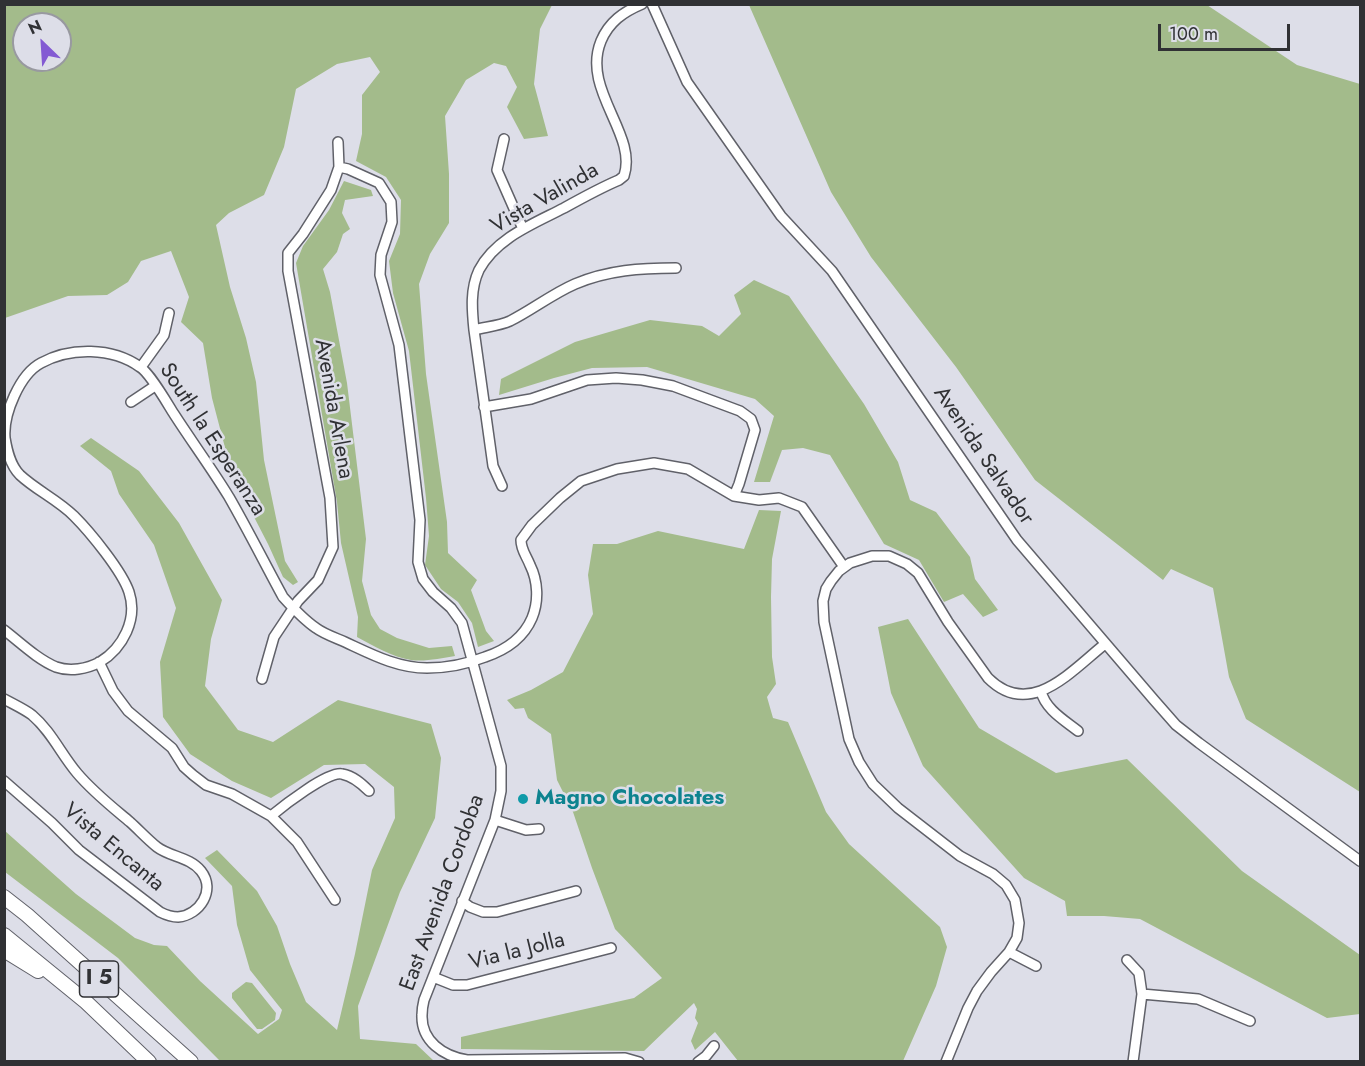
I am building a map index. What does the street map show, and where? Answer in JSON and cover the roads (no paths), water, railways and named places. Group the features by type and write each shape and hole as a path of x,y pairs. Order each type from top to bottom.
{"highway":[{"name":"I 5","path":"4,897 191,1062"},
{"name":"I 5","path":"4,935 85,1000 145,1059"},
{"path":"4,950 85,1000"}],"street":[{"name":"Vista Valinda","path":"502,486 493,466 484,407 472,310 473,287 479,271 497,247 523,229 624,176 627,159 601,88 596,68 597,50 603,35 614,21 625,12 642,4"},
{"name":"Avenida Salvador","path":"651,4 687,82 782,216 832,271 1017,540 1176,725 1360,861"},
{"path":"504,139 497,170 523,229"},
{"name":"Avenida Arlena","path":"262,679 274,637 298,601 318,580 333,547 330,498 288,271 288,253 331,190 339,167 338,142"},
{"name":"East Avenida Cordoba","path":"339,167 379,183 392,202 392,222 381,255 380,275 399,345 420,520 418,562 423,579 433,592 452,608 462,623 501,766 501,792 495,820 424,1000 422,1016 425,1031 439,1049 453,1058 484,1061 625,1058 639,1062"},
{"path":"474,330 508,321 575,284 605,273 639,268 676,268"},
{"path":"141,367 164,335 169,313"},
{"name":"South la Esperanza","path":"4,630 38,657 57,667 81,669 99,662 116,650 130,622 132,606 129,593 125,582 111,562 74,515 20,475 7,452 5,434 9,413 24,377 38,364 54,356 97,351 112,354 141,367 229,498 283,597 316,629 381,658 405,666 426,668 472,662 512,645 524,632 533,617 537,592 530,564 522,552 521,540 539,518 581,481 617,469 654,463 688,469 734,496"},
{"path":"484,407 531,399 587,380 616,378 673,386 741,411 751,419 755,430 734,496 759,500 779,498 801,507 844,567"},
{"path":"131,402 155,386"},
{"path":"946,1062 977,992 1009,952 1017,938 1019,923 1015,900 1006,885 993,874 960,856 898,808 873,784 859,762 849,739 822,610 826,589 844,567 862,558 880,555 898,559 918,573 948,622 988,678 996,686 1020,695 1051,687 1105,644"},
{"path":"99,662 113,691 128,711 172,748 184,767 206,785 232,794 271,816 297,842 335,900"},
{"path":"1041,691 1043,699 1051,709 1078,731"},
{"name":"Vista Encanta","path":"4,699 40,723 75,771 100,798 166,853 183,858 201,871 207,887 206,897 196,910 178,917 160,912 79,850 4,781"},
{"path":"271,816 325,777 340,773 359,781 369,791"},
{"path":"495,820 526,830 539,829"},
{"path":"462,901 483,912 497,912 576,891"},
{"name":"Via la Jolla","path":"433,977 453,985 468,985 612,948"},
{"path":"1009,952 1035,966"},
{"path":"1127,960 1140,973 1142,994 1133,1062"},
{"path":"1142,994 1198,999 1250,1021"},
{"path":"698,1062 714,1046"}],"place":[{"name":"Magno Chocolates","path":"523,799"}]}
